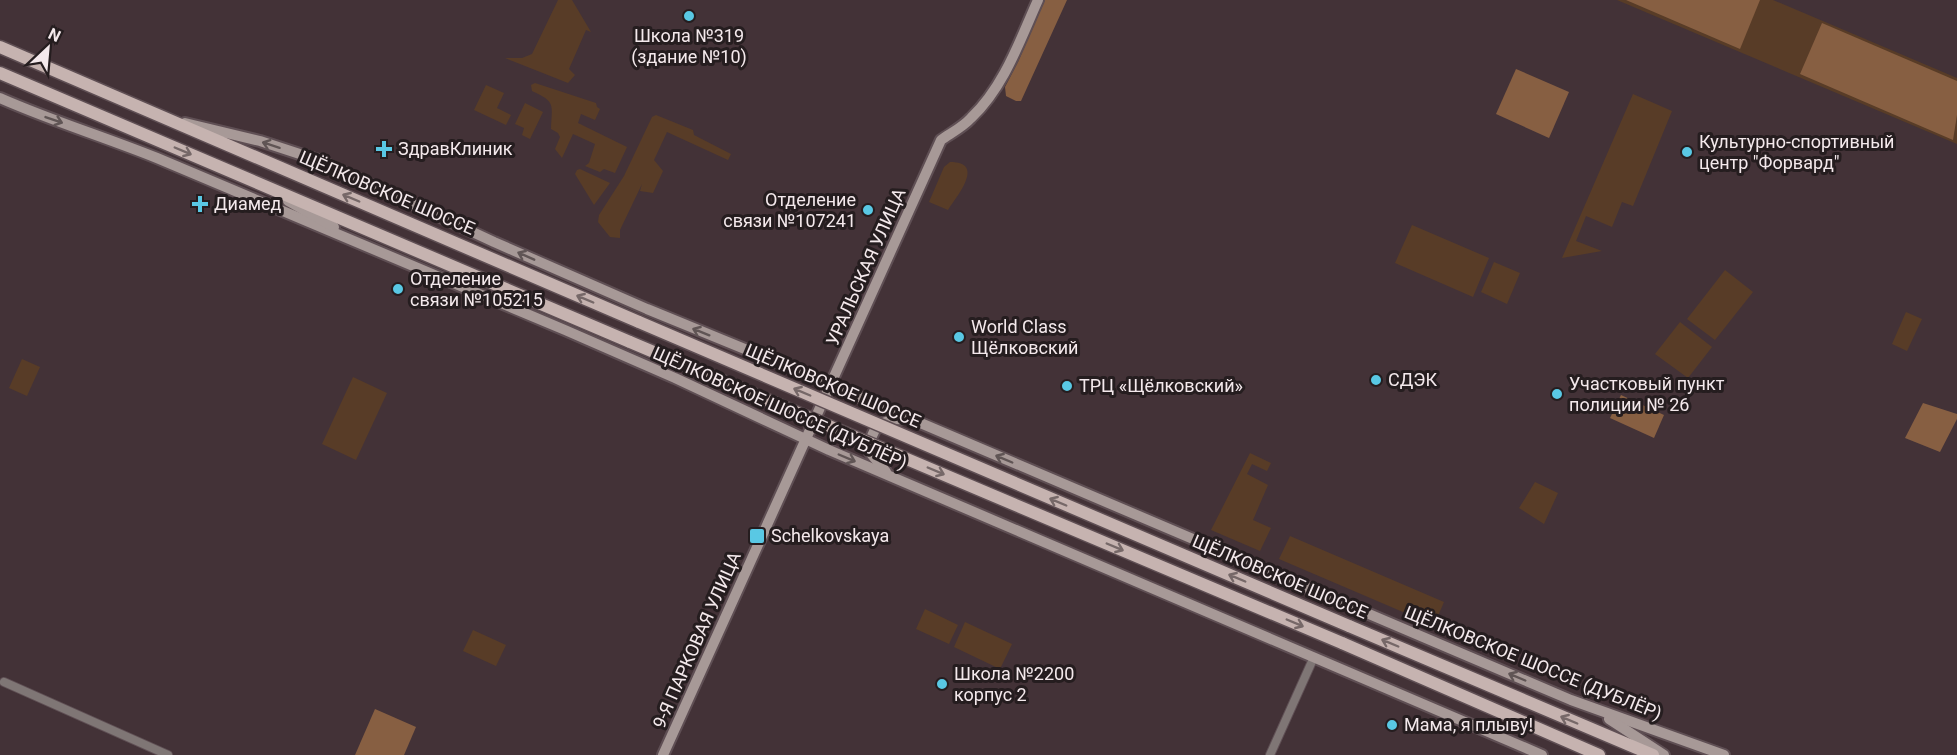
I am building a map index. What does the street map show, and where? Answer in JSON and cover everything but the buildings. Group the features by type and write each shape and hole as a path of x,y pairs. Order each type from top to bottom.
{"main road":[{"name":"УРАЛЬСКАЯ УЛИЦА","path":"806,439 941,140 970,120 996,87 1014,54 1038,0"},
{"name":"ЩЁЛКОВСКОЕ ШОССЕ","path":"0,47 1653,755"},
{"name":"ЩЁЛКОВСКОЕ ШОССЕ","path":"0,73 1342,643 1599,755"},
{"name":"ЩЁЛКОВСКОЕ ШОССЕ (ДУБЛЁР)","path":"0,98 39,115 120,143 565,330 806,439 1542,755"},
{"name":"ЩЁЛКОВСКОЕ ШОССЕ (ДУБЛЁР)","path":"168,118 260,141 318,160 599,288 909,420 1571,700 1724,755"},
{"path":"252,180 379,253"},
{"path":"889,475 869,451 870,439 881,423 894,419 909,420"},
{"name":"9-Я ПАРКОВАЯ УЛИЦА","path":"663,755 806,439"},
{"path":"1571,700 1619,725 1664,755"}],"street":[{"path":"1270,755 1314,657"},
{"path":"4,682 168,755"}],"shaded area":[{"path":"558,0 572,0 591,32 586,30 569,69 575,75 568,83 505,58 522,58 532,54"},
{"path":"1045,0 1067,0 1021,101 1016,101 1006,96 1005,87"},
{"path":"1617,0 1773,0 1957,78 1957,144"},
{"path":"1626,0 1760,0 1740,49"},
{"path":"1822,23 1957,81 1957,115 1953,140 1800,74"},
{"path":"1516,69 1569,92 1549,138 1496,114"},
{"path":"535,83 596,103 600,109 595,120 581,114 578,123 627,147 615,173 604,169 600,172 585,166 589,163 595,144 573,134 562,158 555,149 560,137 551,129 551,105 545,98 532,91 531,85"},
{"path":"486,85 504,93 497,108 511,115 506,125 474,110"},
{"path":"1633,94 1672,111 1633,206 1622,202 1612,227 1586,216 1576,241 1602,251 1562,258"},
{"path":"525,103 543,112 530,139 522,135 524,128 515,124"},
{"path":"656,115 693,130 694,135 731,154 728,160 667,132 654,160 663,171 653,193 640,191 642,184 620,230 620,238 610,237 598,222 599,215 624,176 652,117"},
{"path":"950,162 961,163 968,173 962,189 948,210 929,202 944,167"},
{"path":"580,169 610,183 594,205 575,174"},
{"path":"1412,225 1489,258 1473,297 1395,263"},
{"path":"1494,262 1520,273 1507,304 1481,292"},
{"path":"1725,270 1753,292 1715,340 1687,319"},
{"path":"1906,312 1922,319 1907,351 1892,344"},
{"path":"1680,322 1712,347 1688,378 1655,354"},
{"path":"22,359 40,367 27,396 9,388"},
{"path":"353,377 387,393 356,460 322,444"},
{"path":"1621,395 1664,415 1654,438 1610,418"},
{"path":"1923,403 1957,414 1957,419 1940,452 1905,438"},
{"path":"1250,453 1271,463 1267,471 1252,464 1247,474 1268,485 1253,520 1271,528 1260,551 1211,530"},
{"path":"1535,482 1558,493 1544,524 1519,508"},
{"path":"1290,536 1444,602 1435,623 1431,624 1279,559"},
{"path":"925,609 958,625 949,644 916,629"},
{"path":"965,622 1012,644 1000,669 954,647"},
{"path":"473,630 506,645 496,666 463,651"},
{"path":"375,709 416,727 404,755 355,755"}],"place":[{"name":"Школа №319 (здание №10)","path":"689,16"},
{"name":"ЗдравКлиник","path":"384,149"},
{"name":"Культурно-спортивный центр \"Форвард\"","path":"1687,152"},
{"name":"Диамед","path":"200,204"},
{"name":"Отделение связи №107241","path":"868,210"},
{"name":"Отделение связи №105215","path":"398,289"},
{"name":"World Class Щёлковский","path":"959,337"},
{"name":"СДЭК","path":"1376,380"},
{"name":"ТРЦ «Щёлковский»","path":"1067,386"},
{"name":"Участковый пункт полиции № 26","path":"1557,394"},
{"name":"Schelkovskaya","path":"757,536"},
{"name":"Школа №2200 корпус 2","path":"942,684"},
{"name":"Мама, я плыву!","path":"1392,725"}]}
